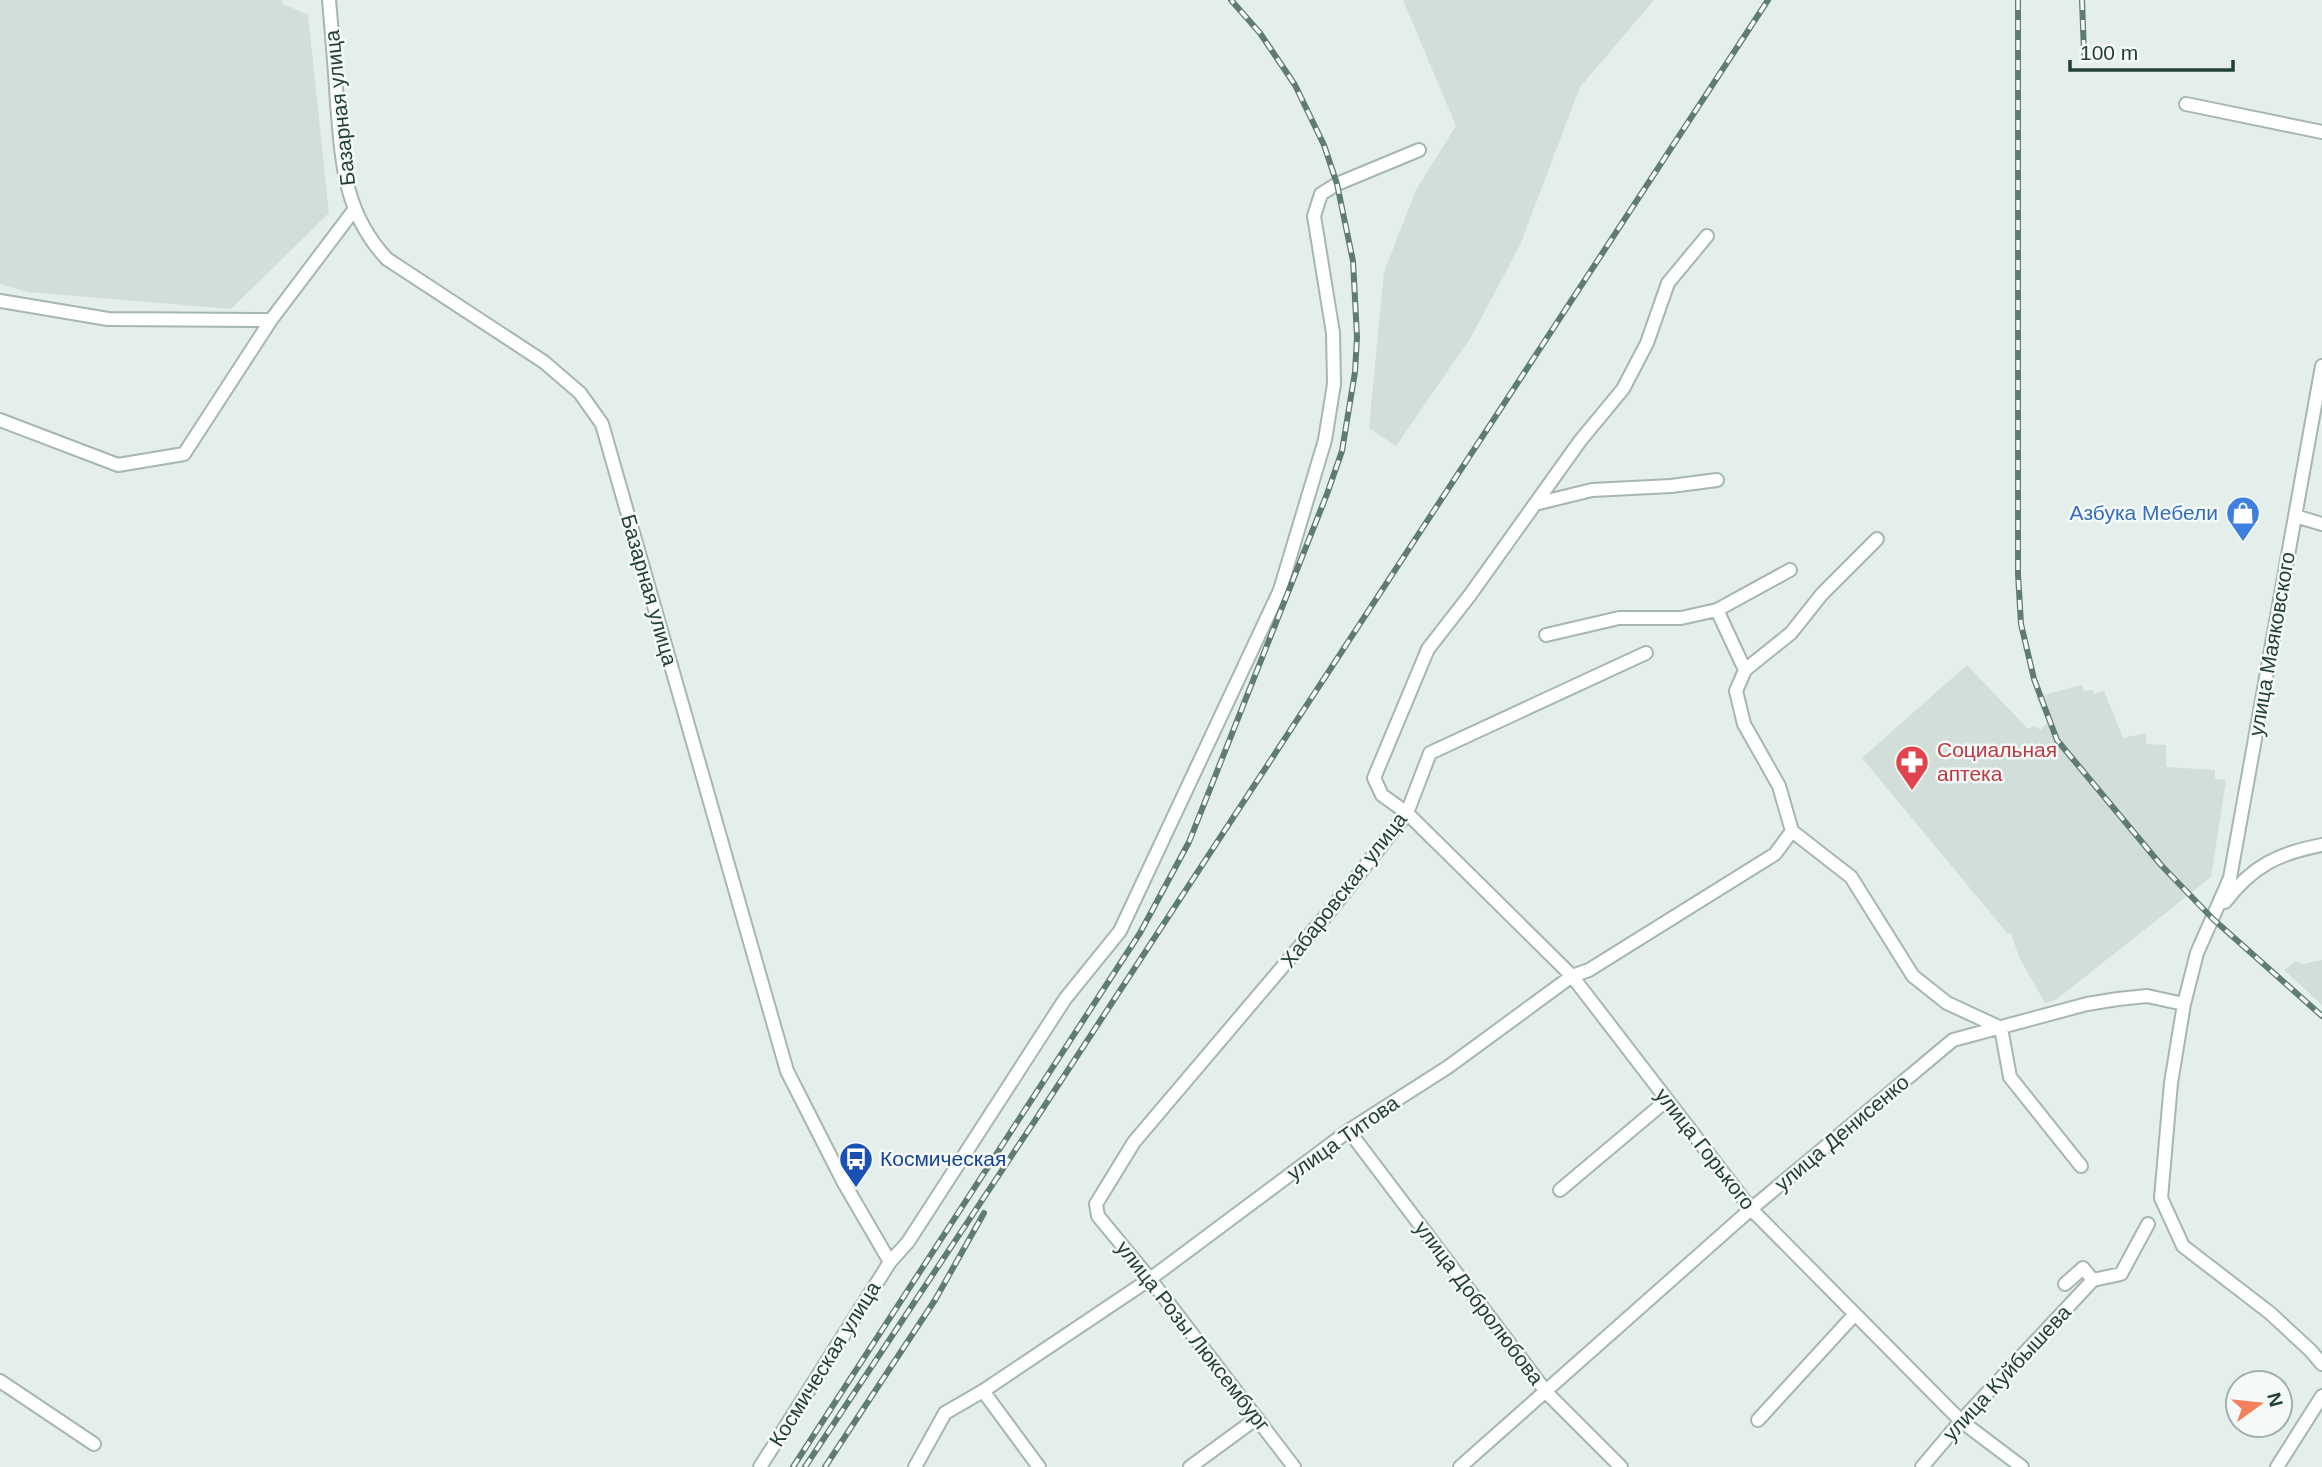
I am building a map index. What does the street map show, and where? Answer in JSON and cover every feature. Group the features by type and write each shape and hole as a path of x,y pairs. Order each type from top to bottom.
{"street":[{"name":"Базарная улица","path":"329,0 342,171 354,210 372,242 387,259 544,362 580,393 602,424 787,1071 844,1183 890,1262"},
{"path":"2186,104 2322,132"},
{"name":"Космическая улица","path":"760,1467 890,1262 908,1242 1065,999 1120,931 1280,590 1325,440 1334,383 1334,333 1314,216 1321,194 1337,184 1419,150"},
{"path":"0,420 118,465 184,454 271,320 354,210"},
{"name":"улица Горького","path":"1707,236 1668,283 1647,343 1623,388 1580,441 1428,649 1374,778 1382,795 1407,813 1572,976 1751,1209 1961,1421 2022,1467"},
{"path":"0,301 108,319 271,320"},
{"name":"улица Маяковского","path":"2213,919 2230,878 2322,366"},
{"path":"1535,504 1592,490 1671,486 1717,480"},
{"path":"2295,516 2322,524"},
{"path":"1877,539 1822,594 1791,633 1745,670 1736,691 1744,724 1779,786 1792,831 1851,877 1913,976 1947,1003 2001,1027 2010,1077 2081,1166"},
{"path":"1546,635 1619,618 1681,618 1717,610 1790,570"},
{"path":"1717,610 1745,670"},
{"name":"Хабаровская улица","path":"1096,1204 1134,1142 1329,912 1407,813 1430,753 1646,653"},
{"name":"улица Титова","path":"915,1467 945,1413 983,1391 1150,1279 1351,1129 1448,1067 1572,976 1589,970 1775,854 1792,831"},
{"path":"2322,845 2277,857 2253,871 2213,919 2197,953 2183,1004 2171,1083 2161,1198 2183,1246 2270,1313 2322,1364"},
{"name":"улица Денисенко","path":"1460,1467 1547,1393 1751,1209 1953,1040 2087,1004 2118,999 2147,996 2183,1004"},
{"path":"1560,1190 1667,1100"},
{"name":"улица Добролюбова","path":"1351,1129 1355,1139 1547,1393 1621,1467"},
{"name":"улица Розы Люксембург","path":"1096,1204 1098,1216 1150,1279 1294,1467"},
{"name":"улица Куйбышева","path":"1922,1467 1961,1421 2093,1280 2121,1274 2148,1224"},
{"name":"улица Куйбышева","path":"2065,1284 2083,1268 2093,1280"},
{"path":"1758,1420 1855,1314"},
{"path":"0,1381 94,1444"},
{"path":"983,1391 1039,1467"},
{"path":"2277,1467 2322,1396"},
{"path":"1190,1467 1257,1418"}],"shaded area":[{"path":"0,0 282,0 283,4 308,15 329,213 231,309 28,292 0,284"},
{"path":"1403,0 1654,0 1580,87 1520,245 1471,337 1396,446 1369,428 1384,272 1416,190 1456,126"},
{"path":"1967,665 2028,729 2034,726 2041,730 2048,721 2036,697 2082,685 2084,691 2093,690 2094,694 2104,691 2123,738 2146,733 2146,744 2166,745 2166,767 2215,770 2215,779 2226,780 2211,877 2057,999 2045,1003 2020,959 2011,933 2008,934 1862,758"},
{"path":"2322,960 2322,1005 2284,970 2296,961 2303,964"}],"railway":[{"path":"793,1467 1140,933 1189,842 1342,451 1355,372 1357,337 1353,261 1337,184 1324,145 1295,85 1260,33 1231,0"},
{"path":"805,1467 1034,1122 1768,0"},
{"path":"2018,0 2018,574 2021,624 2034,679 2057,740 2161,865 2213,919 2322,1016"},
{"path":"2082,0 2084,53"},
{"path":"825,1467 935,1300 984,1213"}],"place":[{"name":"Азбука Мебели","path":"2243,543"},
{"name":"Социальная аптека","path":"1912,792"},
{"name":"Космическая","path":"856,1189"}]}
